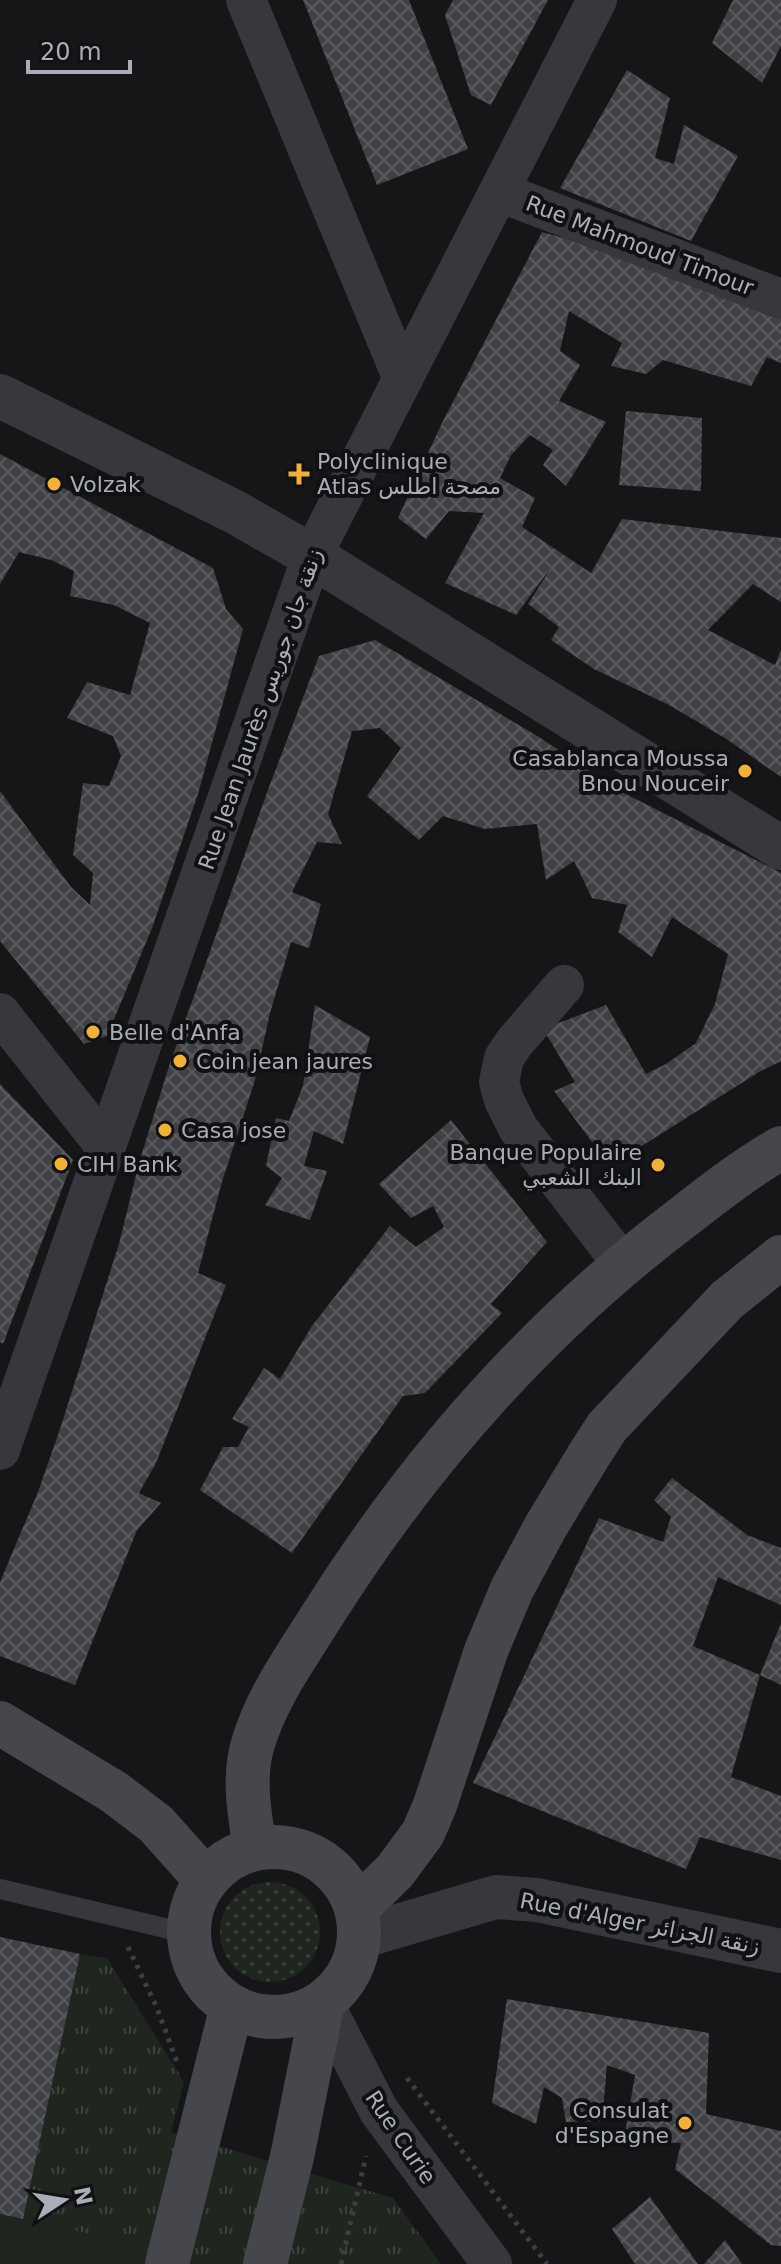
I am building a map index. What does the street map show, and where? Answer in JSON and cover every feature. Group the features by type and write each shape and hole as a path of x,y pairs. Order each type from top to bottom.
{"main road":[{"path":"255,1849 249,1809 249,1766 260,1725 286,1673 343,1582 460,1426 622,1263 714,1193 781,1148"},
{"path":"358,1923 342,1880 317,1859 287,1848 255,1849 228,1861 206,1880 194,1902 190,1934 194,1962 215,1994 248,2014 280,2018 301,2014 336,1991 351,1970 358,1923 423,1833 486,1651 512,1589 589,1455 607,1427 727,1300 781,1257"},
{"path":"0,1723 114,1792 156,1824 206,1880"},
{"path":"265,2264 292,2157 323,2002"},
{"path":"167,2264 232,2006"}],"street":[{"path":"246,0 403,379"},
{"name":"Rue Jean Jaurès زنقة جان جوريس","path":"0,1450 10,1390 106,1147 312,556 597,0"},
{"name":"Rue Mahmoud Timour","path":"499,192 781,299"},
{"path":"0,396 233,511 776,834"},
{"path":"564,985 514,1043 504,1058 499,1082 518,1128 622,1263"},
{"path":"0,1013 106,1147"},
{"name":"Rue d'Alger زنقة الجزائر","path":"358,1923 496,1897 537,1900 781,1951"},
{"name":"Rue Curie","path":"323,2002 379,2111 492,2264"}],"lane":[{"path":"0,1889 190,1934"}],"path":[{"path":"115,1916 157,2008 182,2076"}],"green space":[{"path":"270,1882 298,1890 312,1904 320,1932 312,1960 298,1974 270,1982 242,1974 228,1960 220,1932 228,1904 242,1890"},
{"path":"80,1954 107,1958 184,2082 171,2132 393,2198 441,2264 112,2264 117,2240 23,2219"},
{"path":"0,2214 117,2240 112,2264 0,2264"}],"building":[{"path":"303,0 409,0 468,149 377,185"},
{"path":"453,0 548,0 491,105 471,95 445,15"},
{"path":"733,0 781,0 781,46 762,83 712,43"},
{"path":"627,70 670,98 655,158 674,164 684,125 738,156 691,241 560,188"},
{"path":"542,232 599,248 781,317 781,363 767,357 751,386 663,360 646,374 611,366 622,343 569,311 560,351 580,365 559,401 606,422 566,486 543,465 553,450 530,435 511,455 500,478 535,498 522,527 591,573 622,519 781,538 781,602 753,584 708,630 775,665 781,650 781,777 725,738 669,705 594,669 551,640 559,627 528,604 552,566 516,615 445,583 484,513 449,511 426,539 398,518 442,423"},
{"path":"626,411 702,418 701,491 619,485"},
{"path":"0,454 213,568 226,609 243,629 198,794 152,928 107,1036 84,1044 0,941 0,791 71,887 90,905 93,873 73,855 83,783 109,786 121,756 113,736 67,718 87,682 130,695 150,623 114,605 70,596 74,571 51,560 19,552 0,584"},
{"path":"375,640 539,737 616,789 781,873 781,1061 610,1166 554,1091 575,1082 543,1029 606,1005 646,1074 696,1043 715,1004 728,954 672,917 652,957 618,932 627,905 592,898 574,861 546,880 537,824 485,829 443,816 419,840 367,796 401,748 380,728 352,731 328,814 342,844 317,842 292,892 321,904 309,948 291,942 255,1080 221,1185 198,1273 226,1285 156,1463 139,1493 161,1503 137,1530 75,1685 0,1656 0,1582 38,1492 60,1429 119,1244 139,1163 170,1063 319,656"},
{"path":"315,1005 370,1037 343,1144 314,1131 304,1166 327,1171 310,1220 265,1205 282,1178 266,1166 276,1118 289,1121 303,1086"},
{"path":"0,1084 73,1160 3,1344 0,1342"},
{"path":"451,1120 547,1242 491,1304 502,1313 425,1393 403,1396 292,1553 200,1490 223,1447 238,1447 249,1427 232,1419 264,1368 280,1379 312,1326 390,1226 416,1247 444,1227 433,1206 411,1218 379,1184"},
{"path":"672,1478 747,1535 781,1548 781,1605 718,1577 693,1646 760,1675 731,1777 781,1796 781,1860 700,1837 686,1869 473,1783 599,1518 663,1542 671,1517 654,1500"},
{"path":"781,1623 781,1685 760,1675"},
{"path":"0,1937 80,1954 23,2219 0,2214"},
{"name":"Consulat d'Espagne","path":"507,1999 709,2033 706,2114 781,2131 781,2246 771,2245 675,2169 681,2143 624,2140 635,2075 607,2065 602,2121 566,2122 562,2098 544,2087 536,2124 492,2103"},
{"path":"650,2197 698,2264 635,2264 612,2229"},
{"path":"725,2240 742,2264 704,2264"}],"place":[{"name":"Polyclinique Atlas مصحة اطلس","path":"299,474"},
{"name":"Volzak","path":"54,484"},
{"name":"Casablanca Moussa Bnou Nouceir","path":"745,771"},
{"name":"Belle d'Anfa","path":"93,1032"},
{"name":"Coin jean jaures","path":"180,1061"},
{"name":"Casa jose","path":"165,1130"},
{"name":"CIH Bank","path":"61,1164"},
{"name":"Banque Populaire البنك الشعبي","path":"658,1165"},
{"name":"Consulat d'Espagne","path":"685,2123"}]}
